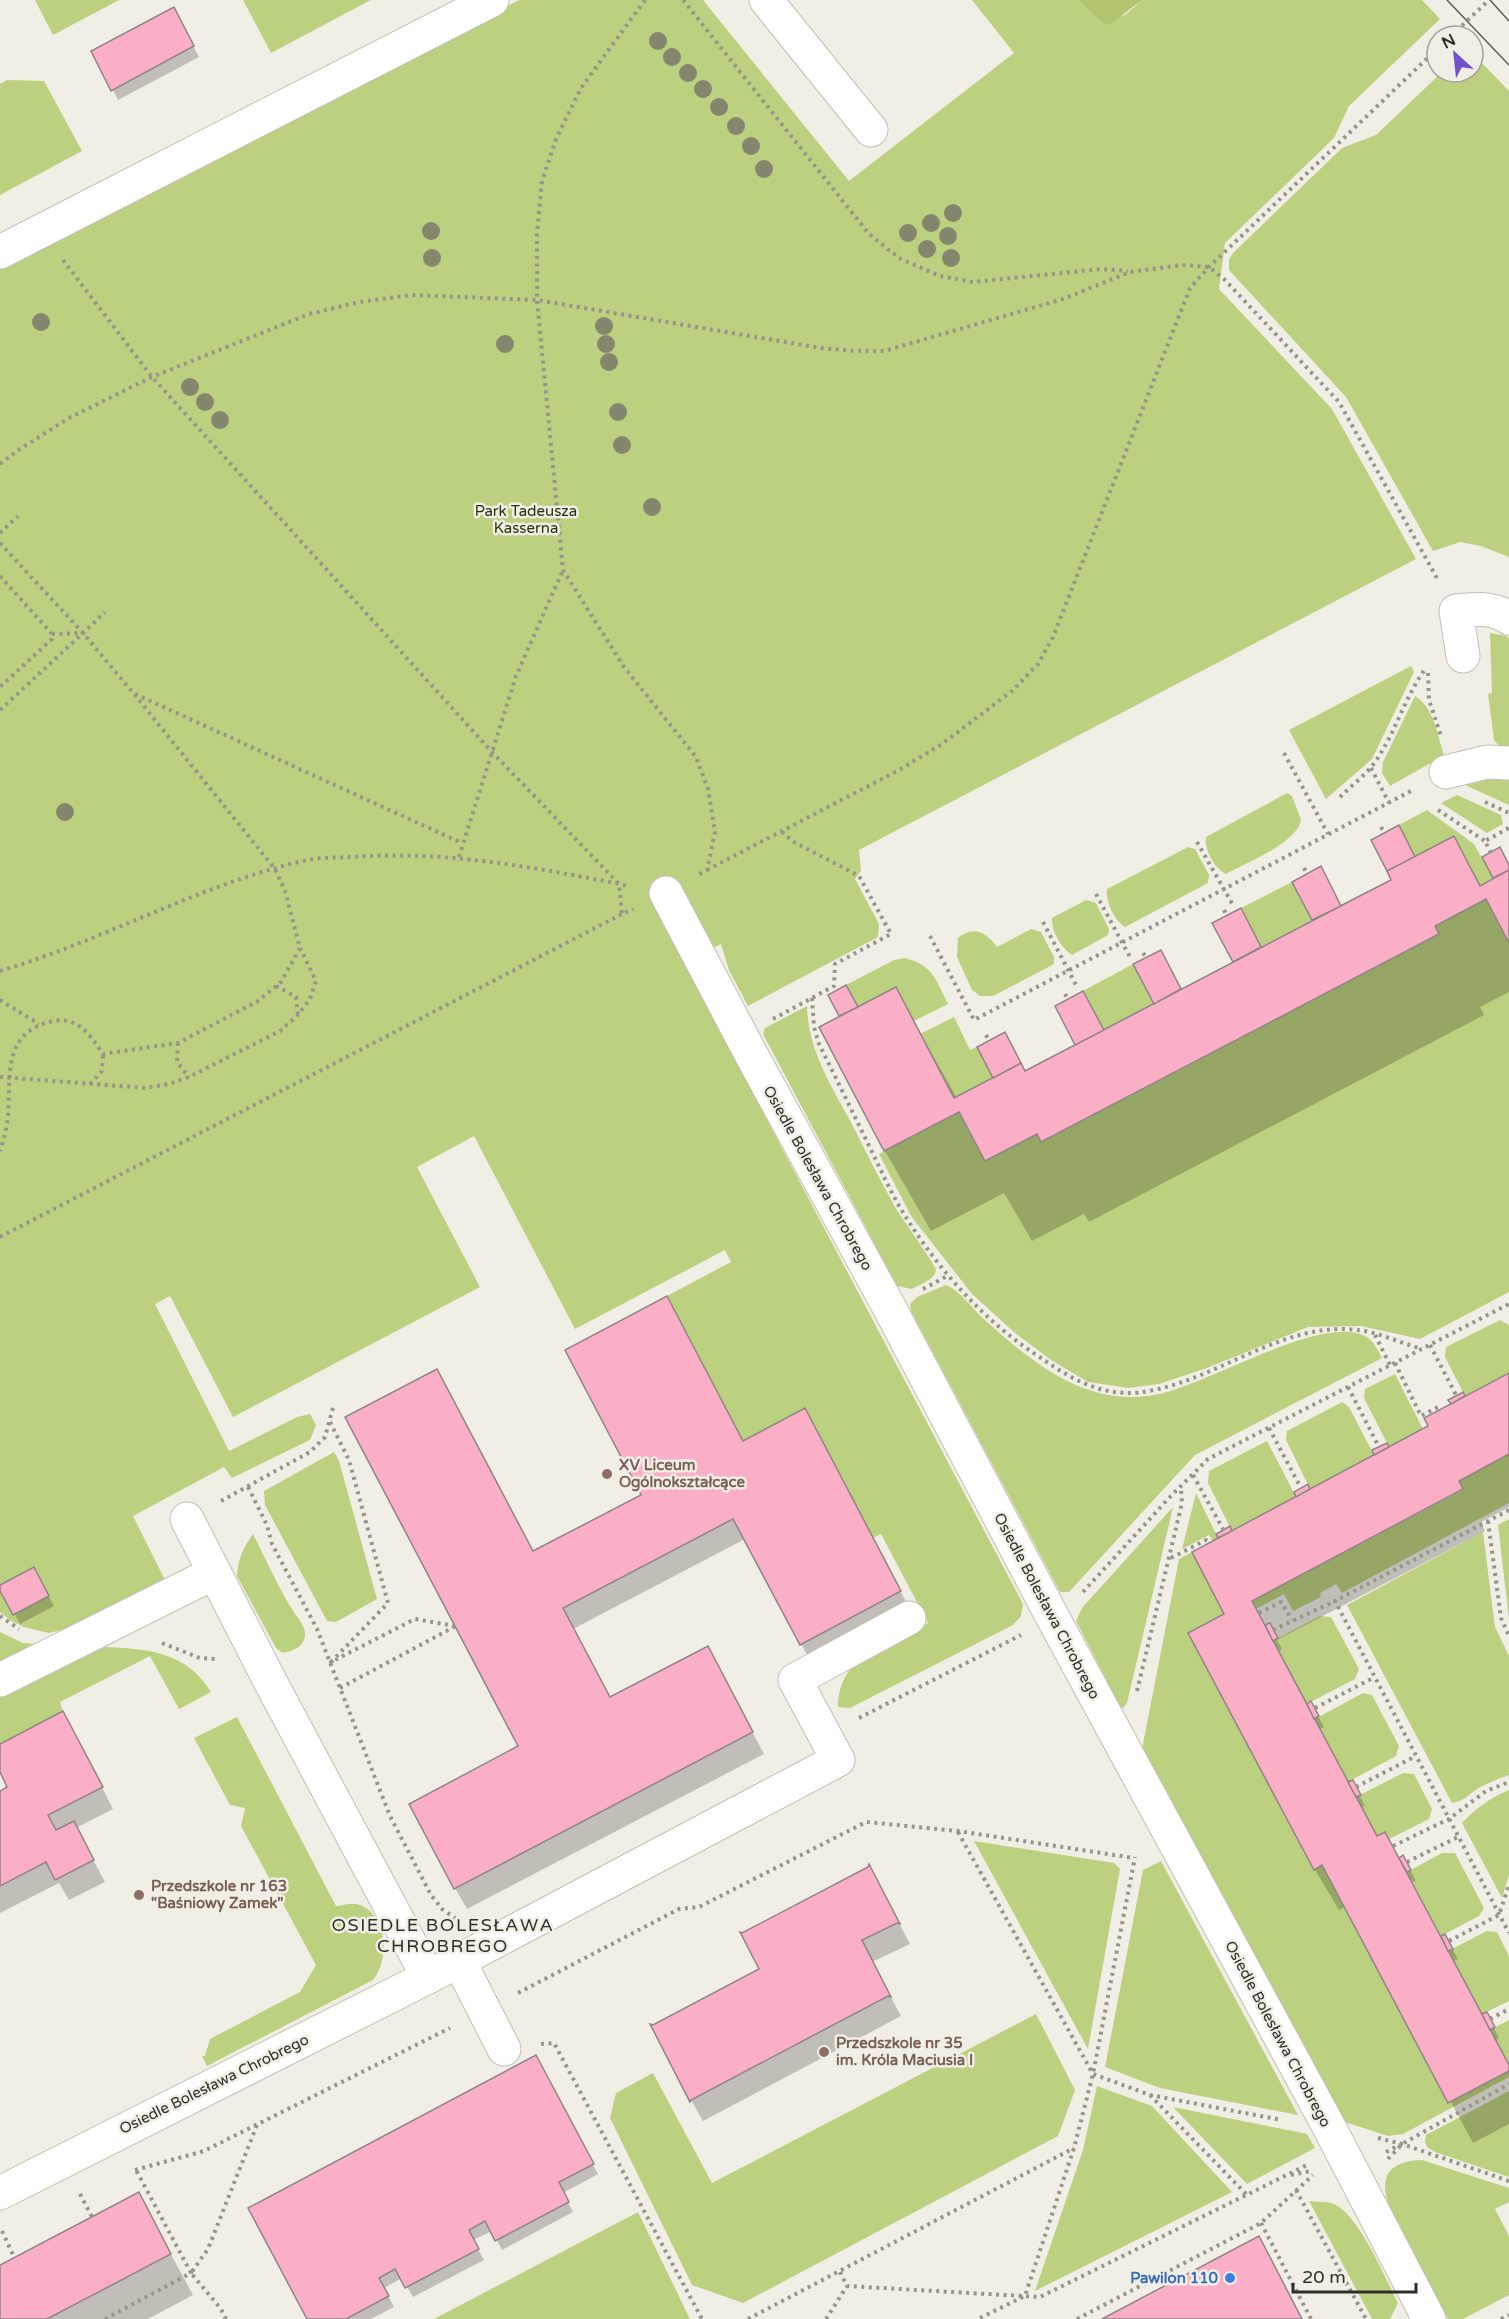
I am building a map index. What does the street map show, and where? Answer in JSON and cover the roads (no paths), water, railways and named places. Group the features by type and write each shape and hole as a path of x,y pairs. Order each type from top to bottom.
{"street":[{"path":"0,252 492,0"},
{"path":"766,0 871,130"},
{"path":"1462,656 1456,611 1482,609 1503,614 1509,618"},
{"path":"1446,772 1487,762 1509,763"},
{"name":"Osiedle Bolesława Chrobrego","path":"666,893 1171,1836 1329,2148 1363,2192 1429,2319"},
{"path":"187,1519 259,1660 428,1977"},
{"path":"0,1680 214,1573"},
{"name":"Osiedle Bolesława Chrobrego","path":"0,2193 459,1961 838,1760 795,1680 909,1618"},
{"path":"459,1961 504,2049"}],"tram line":[{"path":"1447,0 1509,65"},
{"path":"1490,0 1509,21"}],"place":[{"name":"XV Liceum Ogólnokształcące","path":"607,1474"},
{"name":"Przedszkole nr 163 \"Baśniowy Zamek\"","path":"139,1895"},
{"name":"Przedszkole nr 35 im. Króla Maciusia I","path":"824,2052"},
{"name":"Pawilon 110","path":"1230,2278"}],"district":[{"name":"OSIEDLE BOLESŁAWA CHROBREGO","path":"443,1935"}],"park label":[{"name":"Park Tadeusza Kasserna","path":"526,520"}]}
